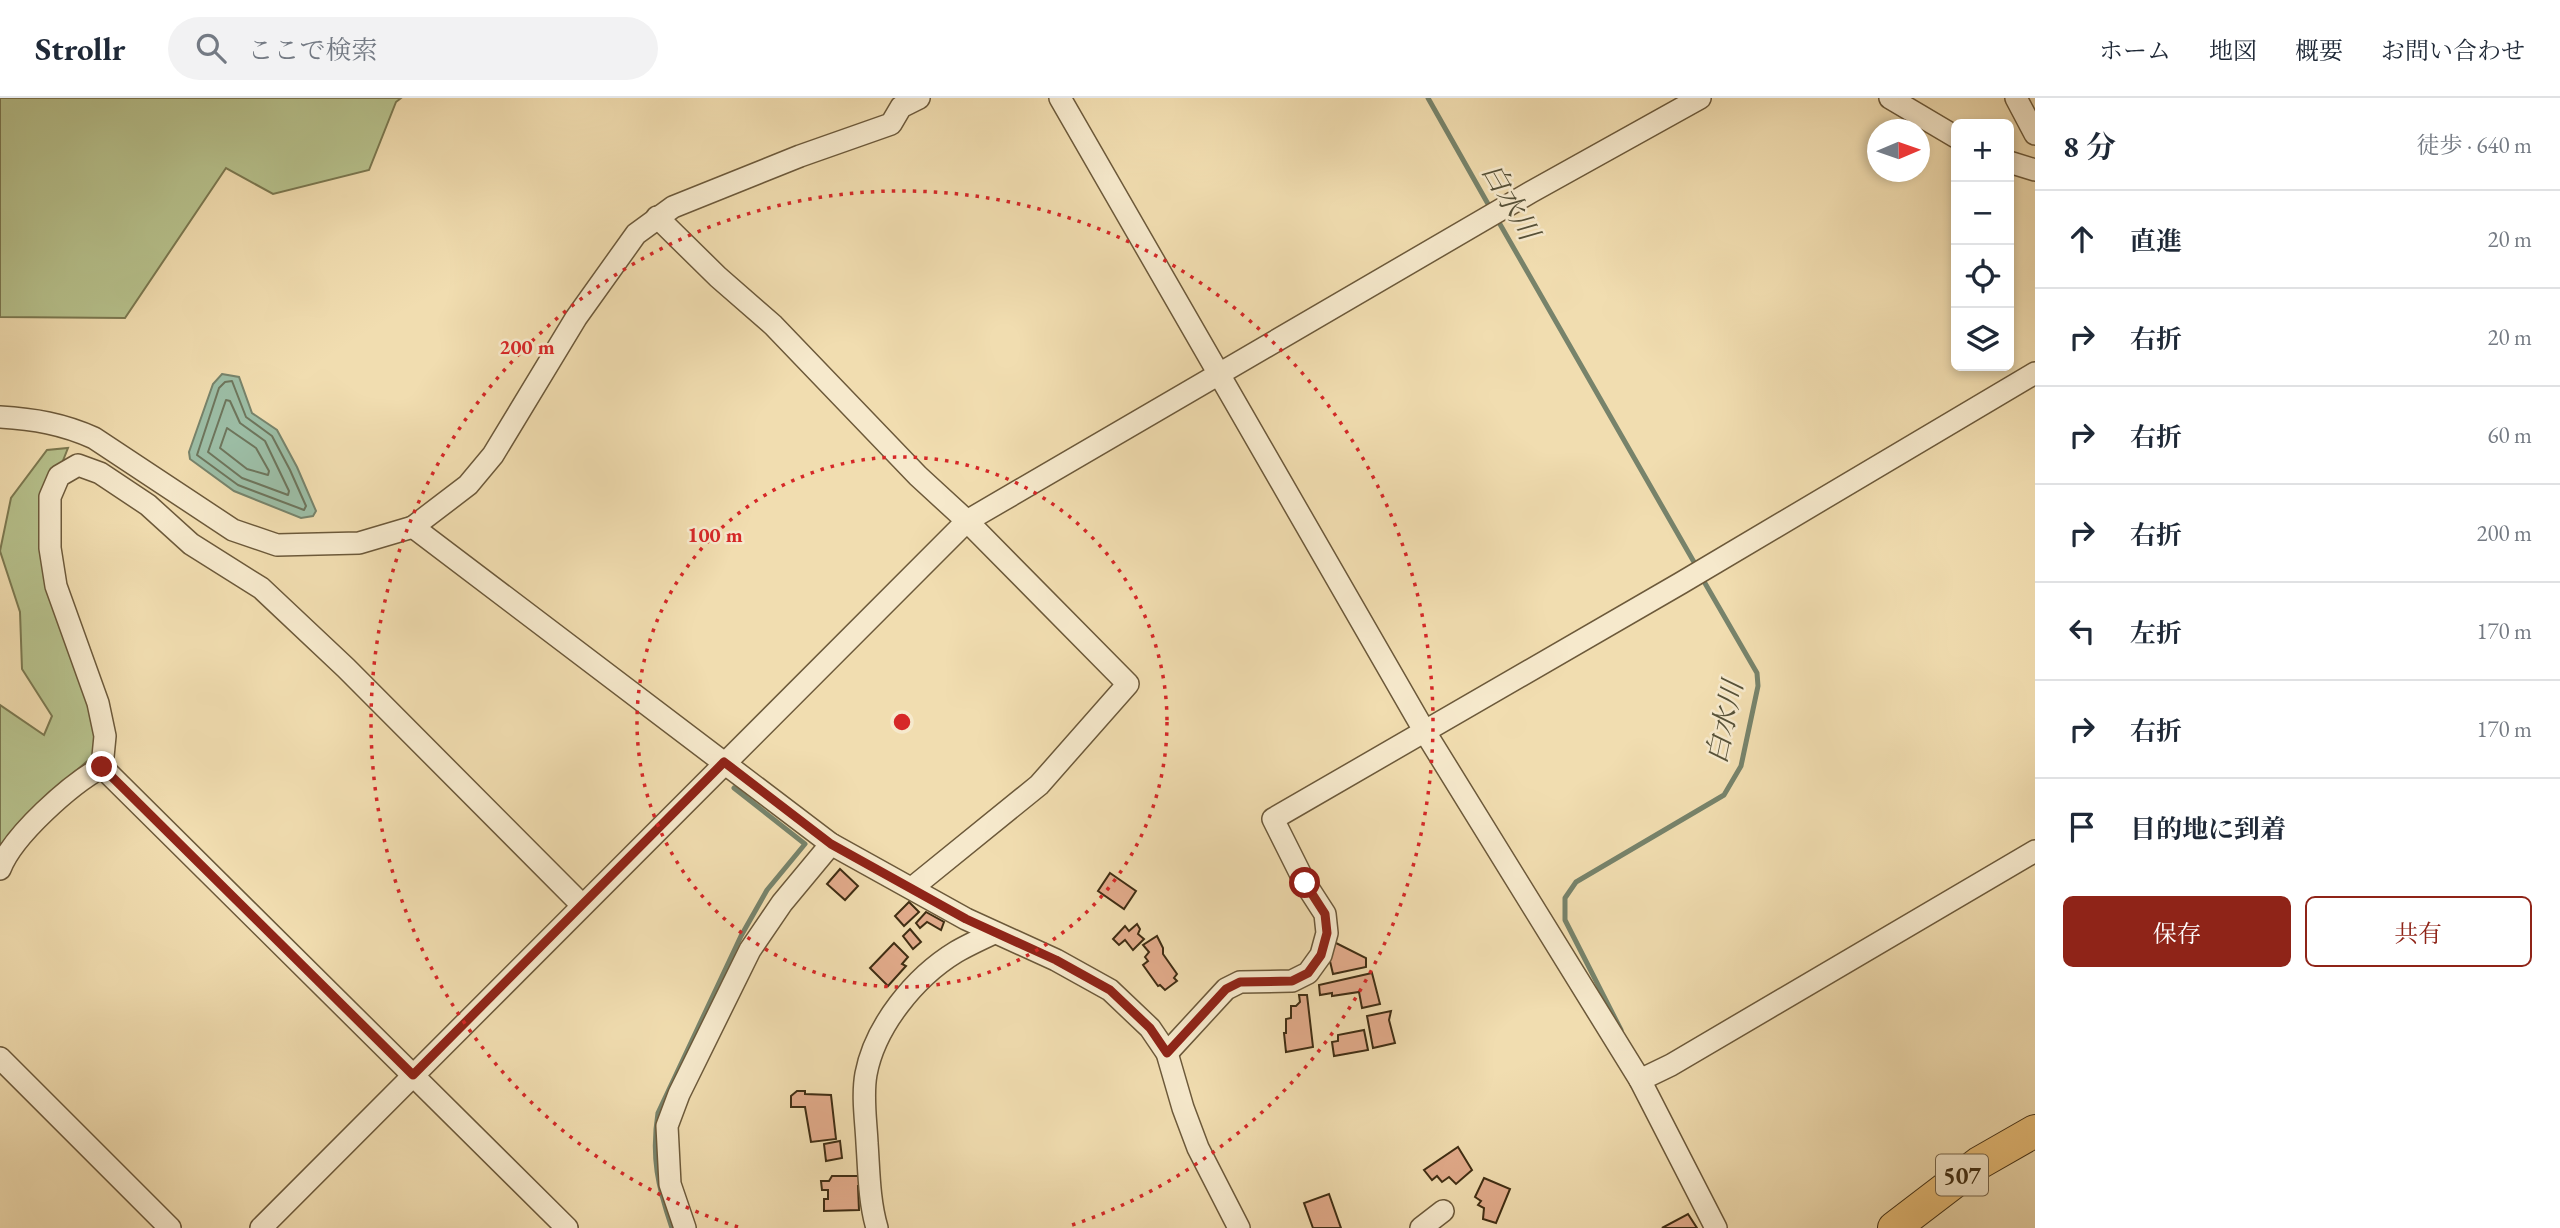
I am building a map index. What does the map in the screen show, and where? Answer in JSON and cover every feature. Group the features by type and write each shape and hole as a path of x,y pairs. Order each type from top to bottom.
{"highway":[{"name":"507","path":"1894,1228 1979,1163 2035,1130"}],"street":[{"path":"0,417 38,420 70,427 94,439 233,530 277,545 359,543 413,527 468,485 493,455 576,318 636,234 673,207 800,156 891,124 901,107 919,98"},
{"path":"1060,98 1425,732 1640,1080 1716,1228"},
{"path":"261,1228 967,521 1531,192 1700,98"},
{"path":"1890,98 1951,134"},
{"path":"2016,98 2035,134"},
{"path":"2014,164 2035,170"},
{"path":"657,217 718,277 773,325 918,476 967,521 1128,684 1039,785 912,888"},
{"path":"1167,1053 1226,989 1240,982 1292,981 1308,973 1321,955 1327,933 1325,914 1305,883 1273,819 1681,583 2035,373"},
{"path":"102,767 105,736 98,703 57,586 50,548 50,497 59,475 78,465 100,473 139,499 191,544 261,588 346,668 582,905"},
{"path":"413,527 831,844 994,933 1056,960 1110,990 1150,1028 1167,1053 1183,1108 1199,1148 1239,1228"},
{"path":"0,869 19,838 80,779 102,767"},
{"path":"102,767 567,1228"},
{"path":"685,1228 670,1184 667,1126 679,1094 750,950 782,903 831,844"},
{"path":"1640,1080 1671,1065 2035,851"},
{"path":"877,1228 869,1172 865,1111 865,1076 873,1048 905,998 929,974 955,953 994,933"},
{"path":"0,1058 170,1228"},
{"path":"1421,1228 1443,1211"}],"shaded area":[{"path":"0,98 401,98 396,102 369,170 273,194 226,168 125,318 0,317"},
{"path":"68,448 62,463 42,490 95,716 93,756 30,812 0,853 0,705 44,735 52,716 22,669 20,612 0,551 11,498 47,450"}],"water":[{"path":"222,374 239,377 252,413 277,430 316,511 313,516 301,518 234,491 190,459 189,452 213,384"}],"building":[{"path":"840,869 858,886 845,900 827,884"},
{"path":"1110,873 1136,891 1124,909 1098,891"},
{"path":"909,902 919,912 904,926 895,916"},
{"path":"926,912 944,922 941,930 927,922 920,928 916,923"},
{"path":"1137,924 1140,929 1138,934 1144,939 1133,950 1125,940 1119,945 1113,939 1125,926 1129,931"},
{"path":"910,929 921,942 913,949 903,936"},
{"path":"1157,936 1163,954 1177,974 1174,978 1177,981 1165,990 1158,986 1143,965 1148,961 1145,957 1149,952 1143,945"},
{"path":"1334,942 1366,958 1366,967 1333,974 1329,957"},
{"path":"894,943 908,957 902,964 906,966 888,986 870,968"},
{"path":"1372,973 1380,1004 1362,1008 1359,992 1320,995 1319,985"},
{"path":"1299,995 1307,995 1313,1047 1286,1052 1286,1019 1291,1018 1291,1006 1300,1002"},
{"path":"1391,1011 1389,1020 1395,1043 1373,1048 1367,1016"},
{"path":"1364,1030 1368,1050 1334,1056 1332,1042 1338,1041 1338,1035"},
{"path":"797,1091 831,1095 836,1139 811,1142 805,1107 791,1107 791,1096"},
{"path":"840,1141 842,1158 826,1161 824,1144"},
{"path":"1458,1147 1472,1170 1456,1184 1449,1177 1442,1182 1437,1176 1432,1180 1424,1170"},
{"path":"832,1176 861,1176 862,1186 858,1186 859,1210 824,1211 824,1199 828,1199 828,1190 822,1190 821,1181 829,1181"},
{"path":"1484,1178 1510,1189 1496,1223 1483,1219 1484,1208 1478,1205 1481,1201 1475,1197"},
{"path":"1329,1194 1341,1228 1313,1228 1304,1203"},
{"path":"1688,1214 1697,1228 1662,1228"}],"waterway":[{"name":"白水川","path":"1428,98 1492,211"},
{"name":"白水川","path":"1497,219 1698,569"},
{"name":"白水川","path":"1621,1030 1565,920 1565,898 1576,882 1724,795 1741,766 1758,686 1757,673 1702,578"},
{"path":"672,1228 657,1172 655,1144 658,1113 741,936 767,890 805,844 734,788"}],"route":[{"path":"102,767 413,1075 724,762 831,844 966,919 1056,960 1110,990 1150,1028 1167,1053 1226,989 1240,982 1292,981 1308,973 1321,955 1327,933 1325,914 1305,883"}]}
